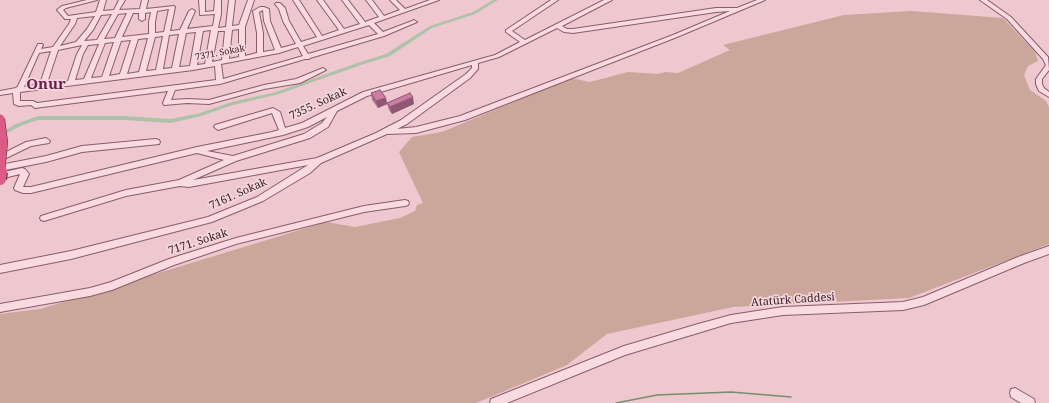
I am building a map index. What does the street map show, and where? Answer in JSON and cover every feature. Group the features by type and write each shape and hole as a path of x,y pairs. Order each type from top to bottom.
{"highway":[{"path":"0,119 3,142 0,179"}],"street":[{"path":"94,0 61,9 66,17 74,18 116,11 143,11 172,7 159,72"},
{"path":"78,44 90,30 99,13 103,0"},
{"path":"86,81 101,41 122,0"},
{"path":"142,19 145,0"},
{"path":"202,0 202,14 217,12"},
{"path":"208,65 218,0"},
{"path":"220,82 222,63 230,28 232,0"},
{"path":"242,59 242,27 251,0"},
{"path":"296,0 320,38"},
{"path":"320,0 343,31"},
{"path":"345,0 367,24 382,35"},
{"path":"369,0 383,18"},
{"path":"393,0 404,11"},
{"name":"7371. Sokak","path":"0,93 42,86 193,68 242,59 299,45 367,24 425,2 436,0"},
{"path":"524,42 508,31 555,0"},
{"name":"7355. Sokak","path":"0,176 22,171 25,174 18,188 23,190 31,190 197,150 283,132 305,125 365,94 497,56 609,0"},
{"path":"385,132 416,130 462,118 762,0"},
{"path":"985,1 995,0"},
{"path":"985,1 1009,18 1046,58 1049,65 1039,79 1039,84 1041,89 1049,95"},
{"path":"278,4 282,8 286,21 307,58"},
{"path":"249,8 256,10 266,9 267,21 279,51"},
{"path":"142,74 152,35 152,22 155,9"},
{"path":"557,26 566,31 573,31 716,10 740,9"},
{"path":"256,10 256,21 260,33 260,55"},
{"path":"105,79 118,40 131,11"},
{"path":"175,70 183,31 192,11"},
{"path":"42,86 55,48 72,24 74,18"},
{"path":"40,44 21,87 17,91 16,102 19,104 34,103 35,106 220,82 382,35 414,22"},
{"path":"36,52 78,44 183,31 242,27"},
{"path":"193,68 200,29"},
{"path":"123,77 135,38"},
{"path":"71,83 80,54 86,43"},
{"name":"7161. Sokak","path":"0,269 71,255 209,220 260,199 307,171 318,161 385,132 404,122 468,76 475,69 474,63"},
{"path":"172,89 166,103 187,101 210,102 264,87 298,81 322,70"},
{"path":"218,127 273,110 276,112 283,132"},
{"path":"44,218 126,193 180,183 233,159 307,136 325,125 334,111"},
{"path":"0,158 22,147 46,141"},
{"path":"0,168 46,159 82,149 156,142"},
{"path":"197,150 212,155 233,159"},
{"path":"180,183 189,184 318,161"},
{"name":"7171. Sokak","path":"0,308 90,292 112,286 172,262 236,241 364,209 405,203"},
{"name":"Atatürk Caddesi","path":"495,403 624,351 705,326 738,318 784,311 903,306 924,301 1021,260 1049,250"},
{"path":"1014,393 1030,403"}],"shaded area":[{"path":"911,11 1003,18 1035,52 1038,61 1028,66 1024,75 1030,90 1046,101 1049,107 1049,244 909,298 733,307 607,334 567,365 476,403 0,403 0,314 40,309 326,222 355,227 400,218 415,211 417,205 423,203 399,152 412,137 442,132 571,78 590,82 628,72 658,74 665,72 678,73 730,50 723,45 844,15"}],"building":[{"path":"380,90 386,98 376,101 371,93"},
{"path":"410,93 413,97 390,107 387,103"}],"waterway":[{"path":"0,135 18,125 38,118 124,118 171,121 201,114 232,104 277,93 388,55 431,27 474,13 496,0"},
{"path":"616,403 657,395 731,392 791,397"}],"district":[{"name":"Onur","path":"46,85"}]}
